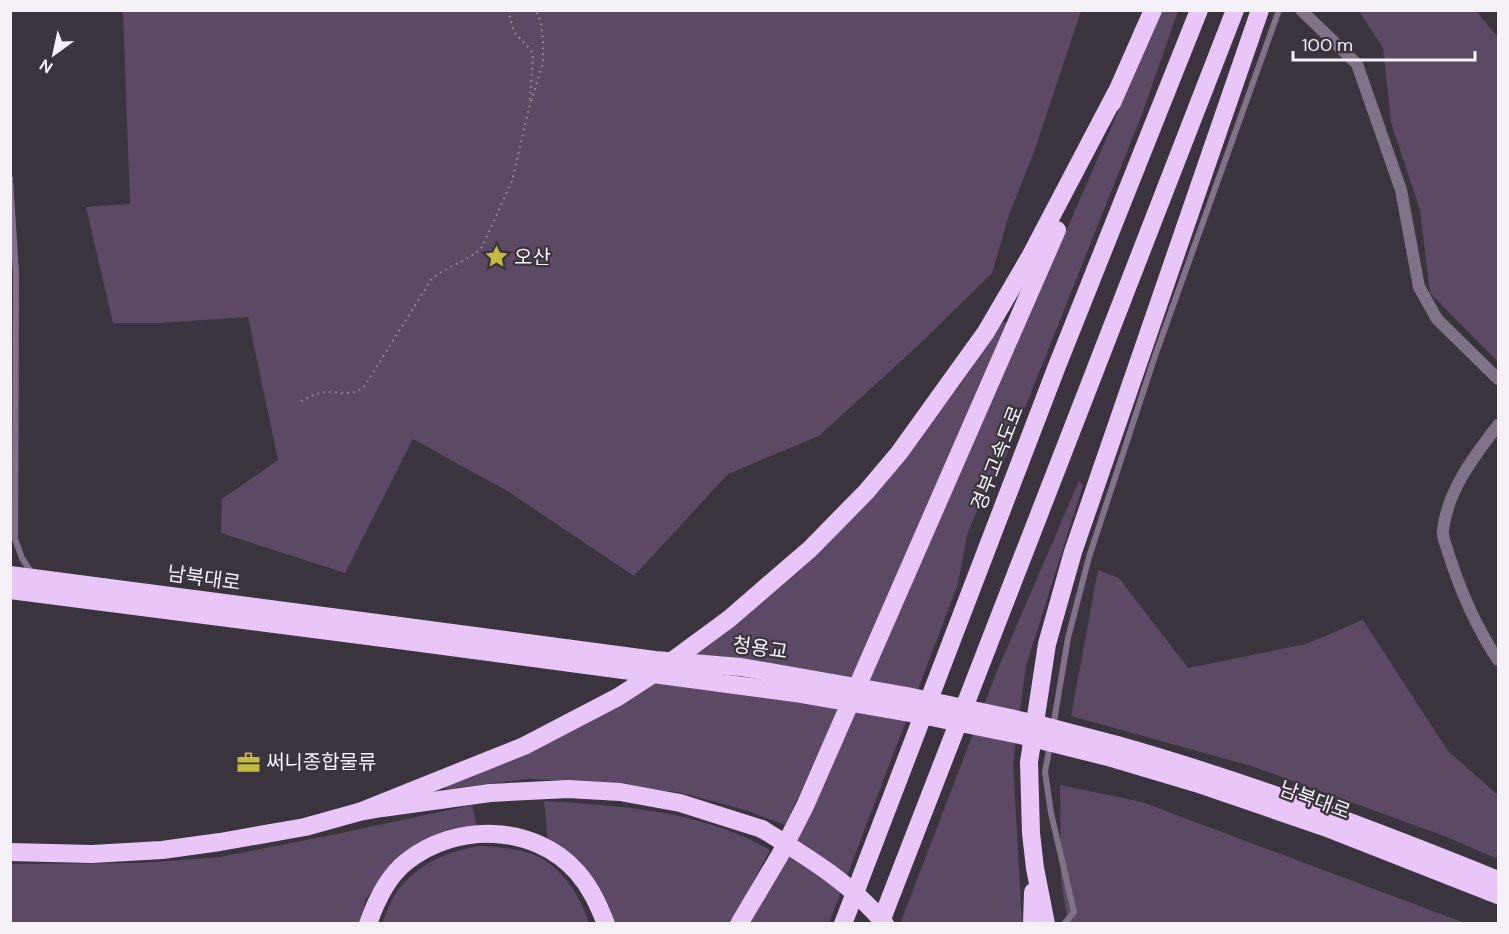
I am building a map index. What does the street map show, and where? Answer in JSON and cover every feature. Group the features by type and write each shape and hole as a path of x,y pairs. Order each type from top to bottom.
{"highway":[{"path":"739,924 780,855 805,806 1153,10"},
{"name":"경부고속도로","path":"843,924 1057,366 1199,10"},
{"path":"880,924 1235,10"},
{"path":"1046,924 1031,833 1029,762 1047,644 1073,552 1260,10"},
{"path":"10,852 92,854 162,850 305,827 359,812 524,746 618,697 661,669 729,619 810,549 866,492 899,453 986,332 1031,255 1116,93"},
{"name":"남북대로","path":"10,575 391,632"},
{"name":"남북대로","path":"10,590 391,632"},
{"name":"청용교","path":"391,632 741,667 907,696 1033,723 1114,751"},
{"name":"남북대로","path":"1114,751 1227,778 1326,812 1498,880"},
{"name":"남북대로","path":"1114,751 1196,783 1330,829 1498,895"},
{"path":"359,812 490,793 568,789 620,792 680,803 762,829 821,865 869,904 885,924"},
{"path":"368,924 374,906 388,882 405,862 432,846 459,836 484,833 533,842 554,852 576,870 593,891 606,924"},
{"path":"1032,924 1035,868"}],"street":[{"path":"1302,10 1357,64 1401,190 1419,287 1437,319 1498,379"},
{"path":"1498,425 1470,463 1450,500 1442,532 1457,580 1484,638 1498,660"}],"lane":[{"path":"1064,924 1074,912 1051,813 1045,772 1068,638 1089,557 1151,367 1280,10"},
{"path":"10,178 16,273 13,541 35,578"}],"path":[{"path":"508,10 514,32 533,55 529,108"},
{"path":"301,401 315,394 354,393 364,387 431,280 482,247 512,181 544,53 536,10"}],"shaded area":[{"path":"123,10 1081,11 1034,152 1009,215 992,273 923,341 819,436 728,474 634,576 509,492 413,439 345,573 221,533 222,499 278,460 248,317 160,323 113,323 86,207 130,204"},
{"path":"1162,11 1178,11 1142,114 1005,458 983,496 967,535 958,584 829,923 747,924 1013,353"},
{"path":"1359,11 1476,11 1498,37 1498,362 1430,293 1420,210 1391,122 1383,48"},
{"path":"1006,322 1006,327 785,825 745,810 682,793 608,783 529,779 447,789 443,787 614,708 903,459 963,381 1002,323"},
{"path":"1079,481 1083,485 1026,666 1013,763 1022,923 900,924 997,671"},
{"path":"1098,570 1119,578 1188,668 1306,644 1363,620 1448,751 1498,795 1498,859 1439,834 1251,766 1071,716"},
{"path":"1060,785 1142,802 1465,923 1068,923 1061,880"},
{"path":"544,801 632,808 689,818 716,826 770,850 739,909 728,923 610,923 548,843"},
{"path":"472,805 477,828 434,835 397,858 366,899 359,923 11,924 11,864 142,863 220,857"},
{"path":"481,846 526,852 552,865 575,892 589,923 382,923 396,893 413,874 445,855"}],"place":[{"name":"오산","path":"496,257"},
{"name":"써니종합물류","path":"248,762"}]}
